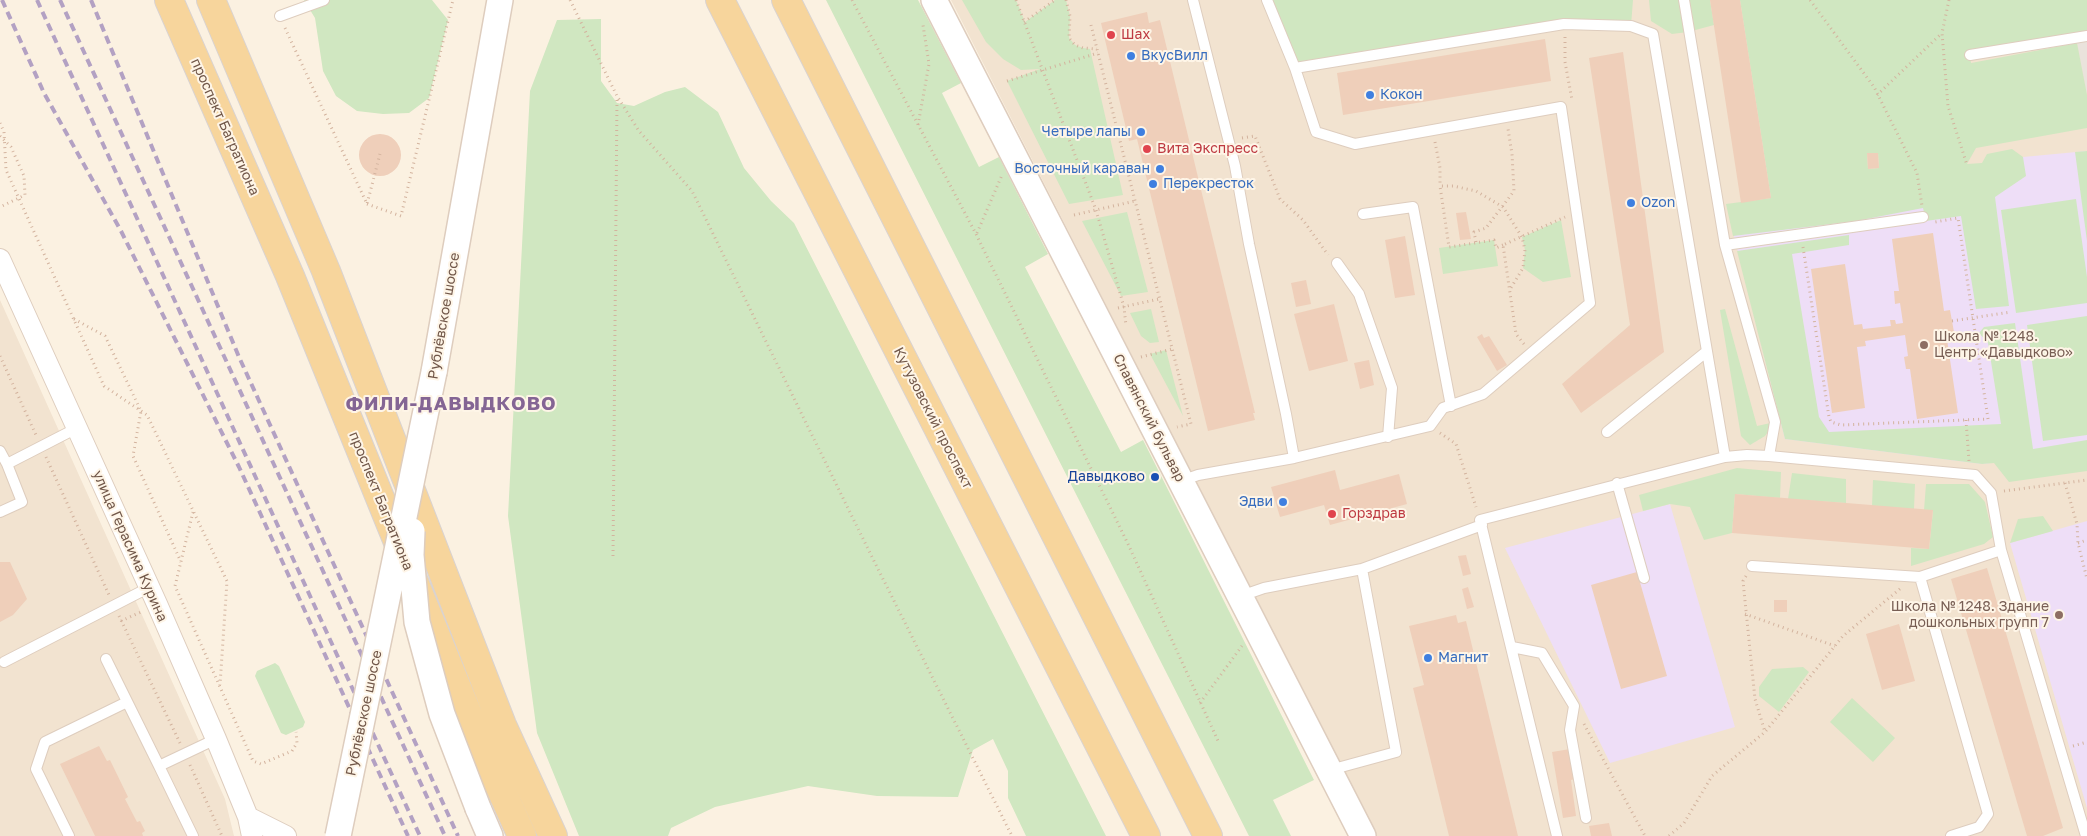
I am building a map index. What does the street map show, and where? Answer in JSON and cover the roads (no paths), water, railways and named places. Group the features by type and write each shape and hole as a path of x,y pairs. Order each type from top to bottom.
{"main road":[{"name":"проспект Багратиона","path":"169,0 290,276 477,737 522,836"},
{"path":"211,0 326,271 502,725 553,836"},
{"name":"Кутузовский проспект","path":"720,0 1146,836"},
{"path":"786,0 1208,836"}],"street":[{"name":"Рублёвское шоссе","path":"338,836 434,372 500,0"},
{"name":"Славянский бульвар","path":"928,10 1012,151 1363,836"},
{"name":"улица Герасима Курина","path":"0,259 150,587 216,739 250,827"},
{"path":"414,469 411,555 416,622 442,714 490,836"},
{"path":"250,827 286,836"}],"lane":[{"path":"280,16 324,0"},
{"path":"1193,0 1229,141 1294,458"},
{"path":"1181,480 1198,475 1294,458 1430,426 1443,408 1483,394 1590,303 1561,107 1355,144 1316,132 1296,68 1267,0"},
{"path":"1684,0 1725,245 1775,422 1768,456"},
{"path":"1296,68 1564,24 1631,26 1653,34 1725,457"},
{"path":"1970,56 2087,36"},
{"path":"1363,214 1413,207 1451,406"},
{"path":"1725,245 1923,216"},
{"path":"1337,263 1359,294 1392,388 1388,437"},
{"path":"1607,432 1706,352"},
{"path":"7,464 77,428"},
{"path":"0,451 22,502 0,512"},
{"path":"1240,596 1264,588 1362,569 1481,522 1617,483 1725,457 1768,456 1975,475 1991,493 2002,550 2086,836"},
{"path":"1617,483 1644,578"},
{"path":"1481,522 1557,836"},
{"path":"1752,566 1917,577 2002,550"},
{"path":"1329,770 1396,752 1362,569"},
{"path":"1917,577 1988,814 1979,827 1951,836"},
{"path":"4,662 150,587"},
{"path":"1512,648 1542,653 1574,706 1570,730 1586,818"},
{"path":"106,659 193,836"},
{"path":"69,836 36,769 45,742 128,702"},
{"path":"159,766 216,739"}],"railway":[{"path":"2,0 44,93 121,231 239,467 408,836"},
{"path":"37,0 420,836"},
{"path":"60,0 445,836"},
{"path":"91,0 239,357 458,836"}],"place":[{"name":"Шах","path":"1111,35"},
{"name":"ВкусВилл","path":"1131,56"},
{"name":"Кокон","path":"1370,95"},
{"name":"Четыре лапы","path":"1141,132"},
{"name":"Вита Экспресс","path":"1147,149"},
{"name":"Восточный караван","path":"1160,169"},
{"name":"Перекресток","path":"1153,184"},
{"name":"Ozon","path":"1631,203"},
{"name":"Школа № 1248. Центр «Давыдково»","path":"1924,345"},
{"name":"Давыдково","path":"1155,477"},
{"name":"Эдви","path":"1283,502"},
{"name":"Горздрав","path":"1332,514"},
{"name":"Школа № 1248. Здание дошкольных групп 7","path":"2059,615"},
{"name":"Магнит","path":"1428,658"}],"district":[{"name":"ФИЛИ-ДАВЫДКОВО","path":"451,404"}]}
